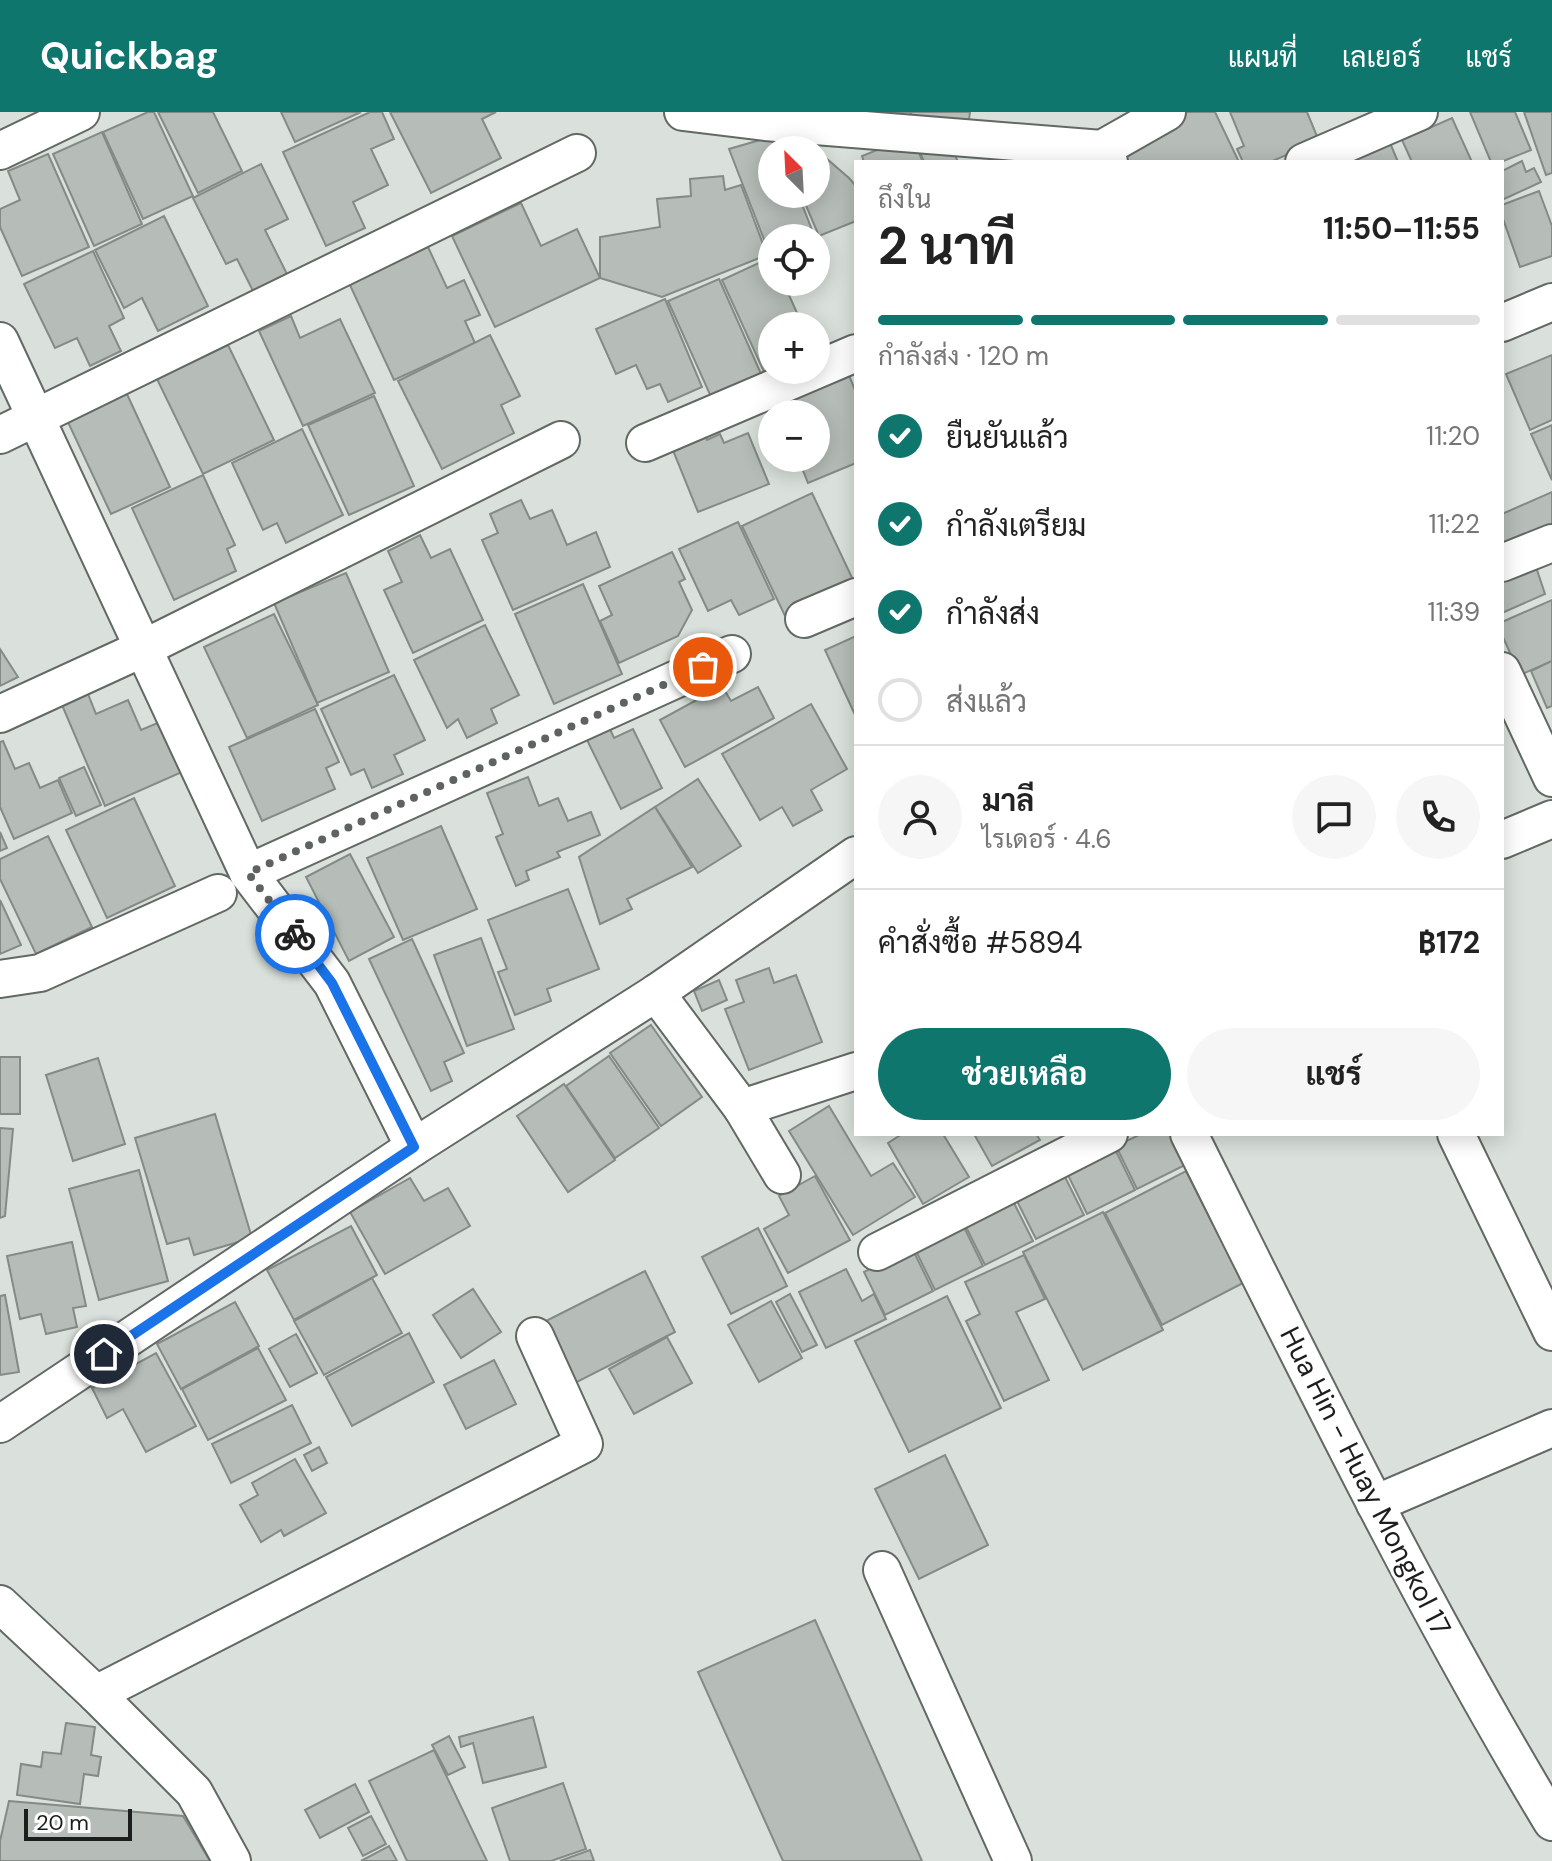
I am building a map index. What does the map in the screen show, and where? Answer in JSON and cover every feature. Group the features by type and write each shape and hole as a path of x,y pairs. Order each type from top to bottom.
{"street":[{"path":"0,151 81,112"},
{"path":"683,112 767,117 1106,156 1167,112"},
{"path":"1309,160 1419,112"},
{"path":"0,435 577,153"},
{"path":"1504,322 1552,302"},
{"path":"0,341 146,647 248,873 332,983 414,1147"},
{"path":"645,443 854,354"},
{"path":"0,714 146,647 561,440"},
{"path":"1504,562 1552,543"},
{"path":"804,619 854,598"},
{"path":"248,873 732,654"},
{"path":"1504,675 1552,778"},
{"path":"1504,839 1552,819"},
{"path":"0,1424 414,1147 656,993 854,856"},
{"path":"0,979 40,973 218,893"},
{"path":"656,993 742,1108 782,1175"},
{"path":"742,1108 854,1072"},
{"path":"877,1252 1105,1136"},
{"name":"Hua Hin - Huay Mongkol 17","path":"1190,1136 1375,1504 1552,1822"},
{"path":"1457,1136 1552,1332"},
{"path":"96,1694 584,1444 535,1336"},
{"path":"1375,1504 1552,1428"},
{"path":"882,1570 1013,1861"},
{"path":"0,1604 194,1792 232,1861"}],"building":[{"path":"154,112 193,196 143,219 103,132"},
{"path":"158,112 213,112 242,171 198,193"},
{"path":"281,112 361,112 295,142"},
{"path":"370,112 382,112 394,139 371,149 388,185 353,202 365,228 326,246 283,152"},
{"path":"390,112 496,112 482,119 501,158 431,193"},
{"path":"811,112 911,112 905,122"},
{"path":"912,112 970,112 968,127 906,121"},
{"path":"1181,112 1215,112 1238,160 1124,160 1116,144"},
{"path":"1230,112 1307,112 1319,141 1275,160 1242,160 1237,149 1244,146"},
{"path":"1470,112 1515,112 1531,150 1504,161 1490,160"},
{"path":"1524,112 1552,112 1552,173 1546,175"},
{"path":"1452,118 1471,160 1411,160 1402,140"},
{"path":"102,132 142,224 94,246 53,154"},
{"path":"1388,138 1397,160 1336,160"},
{"path":"758,141 758,208 803,208 810,224 758,224 729,149"},
{"path":"892,144 916,146 922,160 863,160 862,156"},
{"path":"919,150 955,155 957,160 923,160"},
{"path":"48,154 89,247 22,276 0,227 0,209 20,200 8,171"},
{"path":"1522,161 1526,172 1534,168 1541,182 1504,199 1504,170"},
{"path":"830,162 854,184 854,222 830,232 830,224 814,224 807,208 830,208"},
{"path":"261,164 288,219 265,230 287,274 253,291 237,259 226,264 193,198"},
{"path":"723,176 725,190 741,185 758,231 758,259 662,297 600,278 600,237 660,227 657,199 691,196 690,179"},
{"path":"1539,191 1552,226 1552,256 1520,267 1504,222 1504,204"},
{"path":"521,203 541,246 577,229 600,278 495,327 452,236"},
{"path":"164,216 208,306 158,331 142,298 124,308 95,250"},
{"path":"428,247 447,288 464,280 480,315 465,321 475,343 394,380 349,283"},
{"path":"93,251 124,318 109,326 121,351 90,366 77,338 55,348 24,284"},
{"path":"758,263 758,296 789,296 797,312 758,312 758,359 722,280"},
{"path":"719,279 758,367 758,378 712,399 668,301"},
{"path":"665,299 702,387 668,402 660,384 647,389 636,365 616,374 596,329"},
{"path":"291,316 300,338 340,319 375,393 303,426 259,331"},
{"path":"490,335 520,396 501,405 514,433 442,469 398,381"},
{"path":"228,345 274,440 203,474 157,379"},
{"path":"1552,355 1552,420 1530,430 1506,374"},
{"path":"847,371 854,387 854,464 808,483 804,472 830,472 830,400 776,400 815,384 830,384 830,378"},
{"path":"126,392 170,487 111,514 67,420"},
{"path":"374,396 414,486 349,515 308,425"},
{"path":"1552,425 1552,480 1531,434"},
{"path":"302,429 343,515 286,543 277,523 263,530 232,463"},
{"path":"703,430 707,440 720,434 724,443 748,433 758,457 758,472 764,472 769,484 698,512 670,443"},
{"path":"203,475 235,545 227,549 236,571 174,600 132,508"},
{"path":"1552,492 1552,530 1504,550 1504,513"},
{"path":"812,493 854,584 786,618 742,526"},
{"path":"521,500 530,519 552,510 567,545 596,532 610,567 513,610 482,540 498,533 490,514"},
{"path":"738,522 774,599 739,615 731,600 708,611 679,549"},
{"path":"420,535 431,558 450,549 483,620 413,653 384,590 402,582 388,551"},
{"path":"672,552 685,579 679,582 692,610 678,636 619,663 600,621 612,615 599,586"},
{"path":"1534,561 1545,594 1504,612 1504,574"},
{"path":"346,573 389,672 317,703 274,603"},
{"path":"583,584 622,674 554,704 515,614"},
{"path":"1552,600 1552,661 1520,675 1504,639 1504,621"},
{"path":"274,614 318,705 247,738 204,647"},
{"path":"485,625 519,695 491,709 497,723 467,738 458,719 447,728 414,660"},
{"path":"854,637 854,713 825,650"},
{"path":"0,649 18,677 0,686"},
{"path":"1552,661 1552,706 1547,708 1531,671"},
{"path":"394,675 425,740 394,755 403,774 372,788 364,769 351,775 321,709"},
{"path":"722,686 731,701 758,687 774,718 685,767 660,720"},
{"path":"88,694 96,714 128,700 141,730 160,722 182,772 105,806 62,705"},
{"path":"811,704 847,769 811,790 822,810 793,826 782,807 760,820 722,754"},
{"path":"315,709 339,762 326,768 335,789 262,821 229,747"},
{"path":"610,729 614,738 633,729 662,788 621,809 587,740"},
{"path":"3,741 15,769 29,763 40,788 58,780 72,813 14,839 0,807 0,742"},
{"path":"84,767 101,805 76,816 59,778"},
{"path":"528,777 539,806 558,798 568,821 591,812 600,835 557,852 560,857 526,871 529,880 516,886 496,837 503,834 487,793"},
{"path":"698,779 741,846 698,873 655,807"},
{"path":"134,798 175,886 107,918 66,830"},
{"path":"655,807 692,867 627,899 632,909 600,924 579,857"},
{"path":"441,826 477,909 403,940 367,858"},
{"path":"0,832 7,848 0,851"},
{"path":"48,836 92,927 36,954 0,879 0,859"},
{"path":"350,854 394,937 349,961 306,877"},
{"path":"568,889 599,969 547,989 551,1001 515,1015 498,972 507,969 488,920"},
{"path":"0,900 21,945 0,954"},
{"path":"481,938 514,1029 467,1046 434,955"},
{"path":"412,939 464,1053 444,1062 452,1081 431,1091 369,959"},
{"path":"769,968 774,983 796,975 822,1042 749,1070 725,1009 744,1002 736,980"},
{"path":"719,980 727,1000 702,1011 694,991"},
{"path":"651,1025 702,1097 661,1126 610,1053"},
{"path":"609,1056 659,1128 615,1158 566,1086"},
{"path":"0,1057 20,1057 20,1114 0,1114"},
{"path":"98,1058 125,1144 73,1161 46,1075"},
{"path":"564,1084 615,1160 568,1192 517,1116"},
{"path":"829,1106 871,1176 893,1163 915,1197 853,1235 789,1131"},
{"path":"215,1114 252,1238 194,1255 189,1238 167,1244 135,1138"},
{"path":"0,1128 13,1129 5,1216 0,1218"},
{"path":"899,1136 944,1136 969,1177 923,1204 888,1143"},
{"path":"975,1136 1037,1136 1040,1140 992,1166"},
{"path":"1137,1136 1171,1136 1185,1165 1137,1189 1116,1146"},
{"path":"1114,1147 1135,1190 1087,1214 1066,1171"},
{"path":"139,1170 168,1281 99,1300 69,1189"},
{"path":"1186,1171 1243,1283 1162,1325 1105,1213"},
{"path":"1063,1173 1084,1215 1036,1239 1015,1197"},
{"path":"815,1176 850,1240 788,1273 764,1229 789,1215 779,1196"},
{"path":"410,1178 424,1201 448,1188 470,1226 385,1274 350,1212"},
{"path":"1012,1199 1033,1241 985,1265 964,1223"},
{"path":"1103,1212 1163,1330 1083,1370 1023,1252"},
{"path":"962,1223 983,1266 935,1290 914,1247"},
{"path":"351,1226 377,1275 294,1320 267,1270"},
{"path":"758,1228 787,1286 731,1314 702,1257"},
{"path":"72,1242 86,1306 73,1308 77,1327 46,1334 41,1314 20,1319 7,1256"},
{"path":"912,1248 933,1291 885,1315 864,1272"},
{"path":"1024,1255 1045,1299 1016,1312 1049,1380 1004,1401 966,1321 980,1314 965,1282"},
{"path":"846,1269 862,1301 874,1294 886,1319 826,1348 799,1292"},
{"path":"645,1271 675,1332 573,1384 542,1323"},
{"path":"372,1278 402,1333 324,1375 294,1321"},
{"path":"473,1289 501,1332 461,1358 433,1315"},
{"path":"790,1294 817,1345 802,1352 776,1302"},
{"path":"5,1295 19,1372 0,1375 0,1296"},
{"path":"947,1296 1001,1408 909,1452 855,1341"},
{"path":"771,1301 802,1358 759,1382 728,1325"},
{"path":"235,1302 259,1346 181,1389 157,1344"},
{"path":"409,1333 434,1382 352,1426 326,1377"},
{"path":"296,1334 317,1373 290,1387 269,1349"},
{"path":"667,1337 692,1383 634,1414 609,1369"},
{"path":"258,1348 286,1400 208,1440 182,1389"},
{"path":"156,1353 196,1426 146,1452 123,1409 107,1418 92,1388"},
{"path":"494,1360 516,1404 466,1429 444,1385"},
{"path":"292,1405 311,1443 231,1483 212,1444"},
{"path":"319,1447 327,1463 312,1471 304,1455"},
{"path":"945,1455 988,1545 919,1579 875,1489"},
{"path":"295,1459 326,1513 284,1536 281,1530 261,1542 240,1505 258,1495 252,1483"},
{"path":"815,1620 922,1861 783,1861 698,1672"},
{"path":"533,1717 546,1767 483,1783 473,1743 461,1747 459,1737"},
{"path":"66,1723 95,1727 91,1755 101,1757 98,1776 84,1774 80,1804 17,1795 21,1764 41,1767 43,1752 61,1754"},
{"path":"449,1736 465,1767 448,1775 432,1745"},
{"path":"434,1750 487,1861 407,1861 369,1781"},
{"path":"563,1783 586,1849 551,1861 510,1861 492,1808"},
{"path":"355,1784 369,1812 320,1838 305,1810"},
{"path":"9,1801 183,1816 210,1861 0,1861 0,1841"},
{"path":"371,1816 386,1844 363,1856 348,1828"},
{"path":"389,1846 397,1861 361,1861"},
{"path":"590,1850 594,1861 560,1861"}],"way so far":[{"path":"295,934 248,873 703,667"}],"route":[{"path":"104,1354 414,1147 332,983 295,934"}]}
